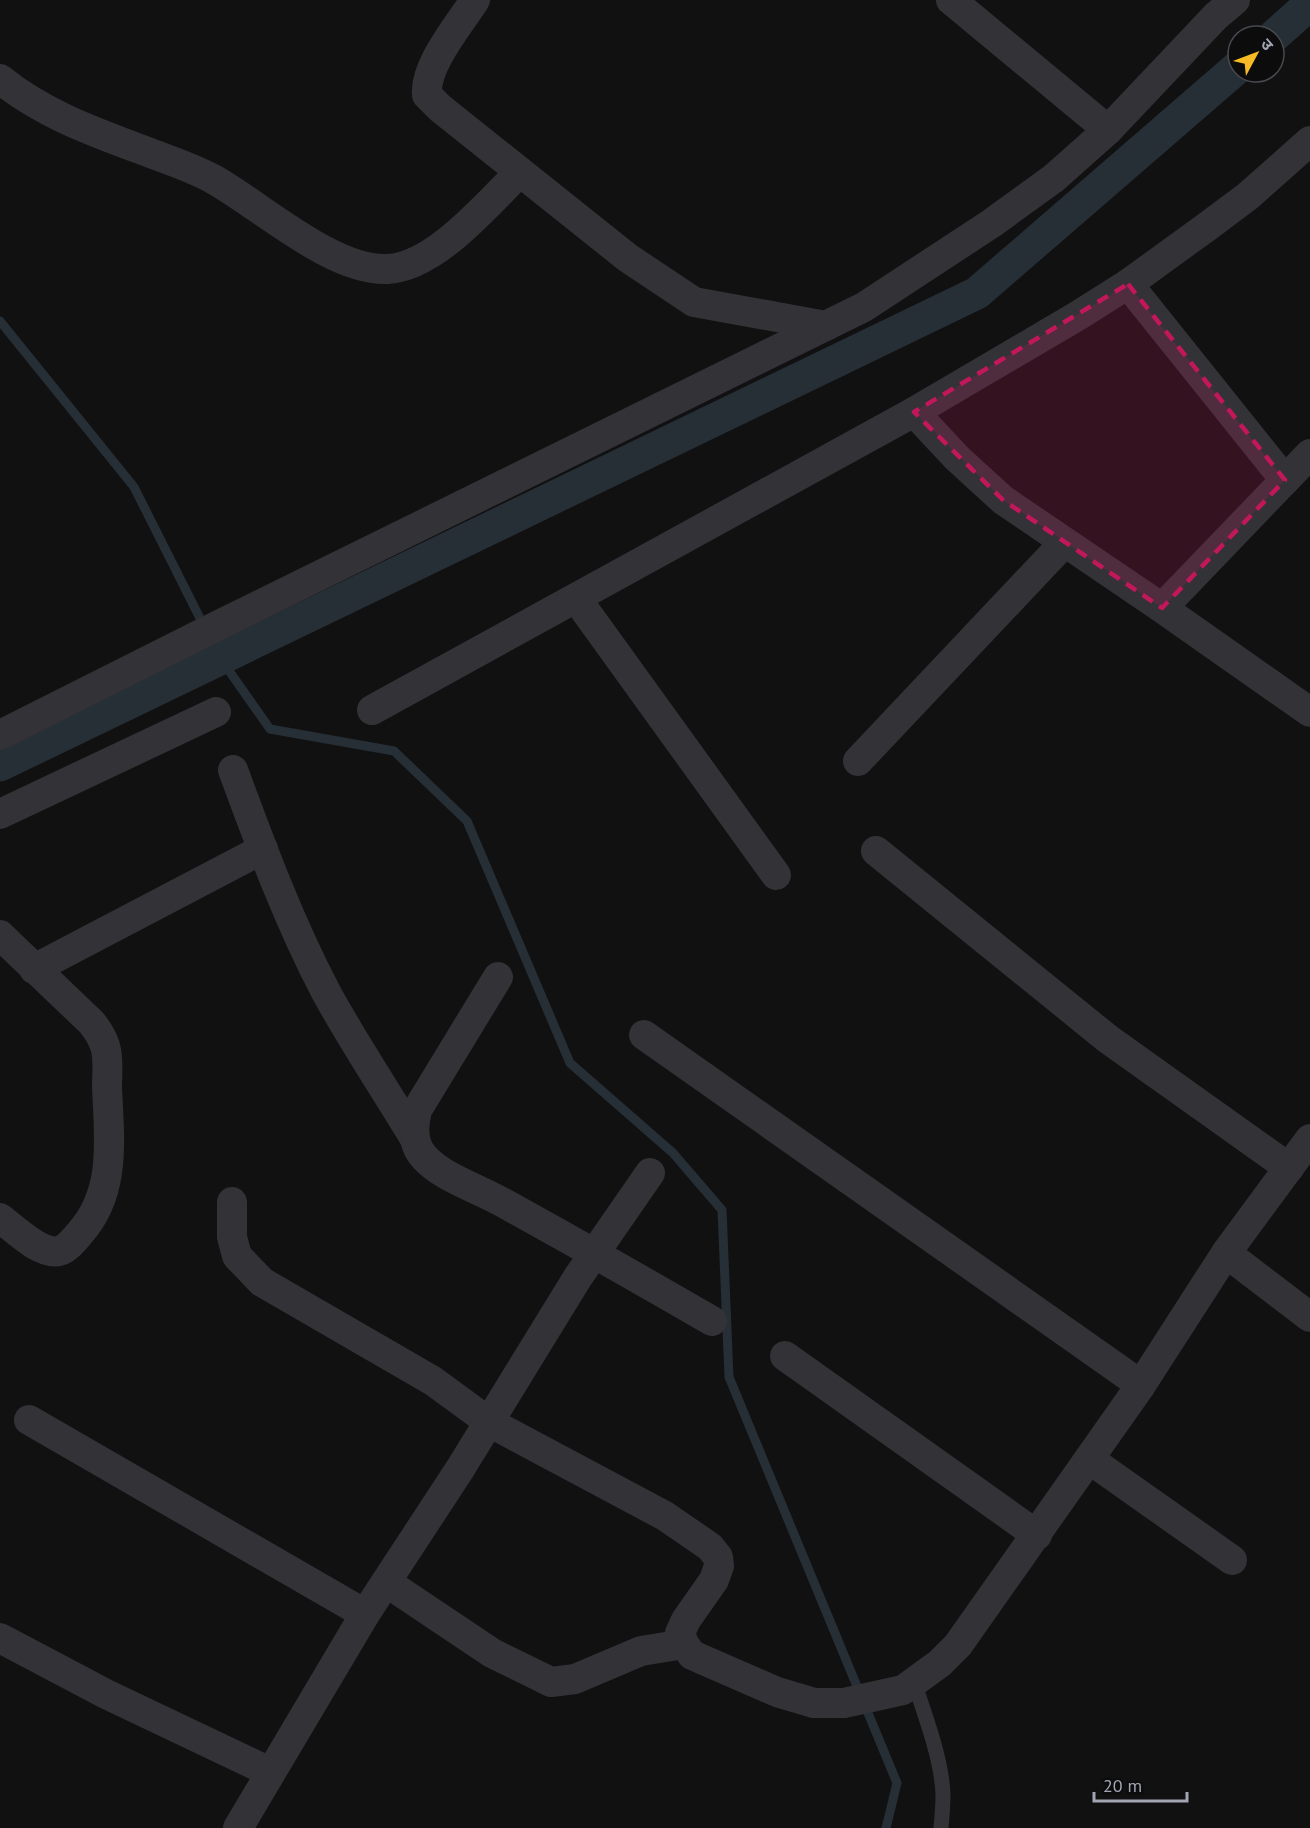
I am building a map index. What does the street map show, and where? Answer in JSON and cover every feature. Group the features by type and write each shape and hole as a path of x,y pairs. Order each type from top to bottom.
{"street":[{"path":"475,0 431,69 426,85 427,95 628,258 694,302 826,326"},
{"path":"951,0 1108,130"},
{"path":"0,735 864,307 992,223 1054,178 1108,130 1216,5"},
{"path":"0,79 50,113 213,179 330,254 360,266 387,269 411,265 434,253 520,172"},
{"path":"372,710 914,412 1079,315 1128,284 1248,196 1310,141"},
{"path":"1128,284 1285,480"},
{"path":"914,412 984,484 1003,500 1310,712"},
{"path":"1162,608 1310,454"},
{"path":"858,760 1064,543"},
{"path":"576,598 776,875"},
{"path":"0,814 216,712"},
{"path":"233,770 284,902 328,995 415,1139 422,1155 434,1167 594,1253 712,1321"},
{"path":"34,969 263,849"},
{"path":"876,851 1108,1040 1288,1168"},
{"path":"0,935 91,1022 99,1033 105,1047 110,1139 108,1172 103,1193 84,1229 60,1251 46,1250 32,1243 0,1218"},
{"path":"415,1139 414,1124 417,1110 498,977"},
{"path":"644,1035 1141,1384"},
{"path":"232,1202 232,1237 237,1256 262,1282 433,1381 489,1422 665,1516 710,1547 718,1557 720,1566 714,1580 686,1620 680,1633 692,1655 777,1692 814,1703 844,1703 908,1686 940,1663 958,1645 1141,1384 1226,1253 1310,1139"},
{"path":"238,1828 365,1614 489,1422 594,1253 650,1173"},
{"path":"1226,1253 1310,1317"},
{"path":"785,1356 1036,1535"},
{"path":"29,1420 365,1614"},
{"path":"1089,1459 1232,1560"},
{"path":"386,1582 492,1653 551,1682 575,1679 641,1651 684,1644"},
{"path":"0,1638 106,1694 270,1772"}],"lane":[{"path":"908,1686 928,1723 940,1773 943,1794 941,1828"}],"highlighted area":[{"path":"1128,284 1285,480 1162,608 1003,500 914,412"}],"waterway":[{"path":"1286,25 1310,4"},
{"path":"0,765 977,293 1226,77"},
{"path":"0,321 134,487 220,658 270,729 394,751 467,821 570,1063 673,1153 722,1210 729,1377 897,1783 886,1828"}]}
